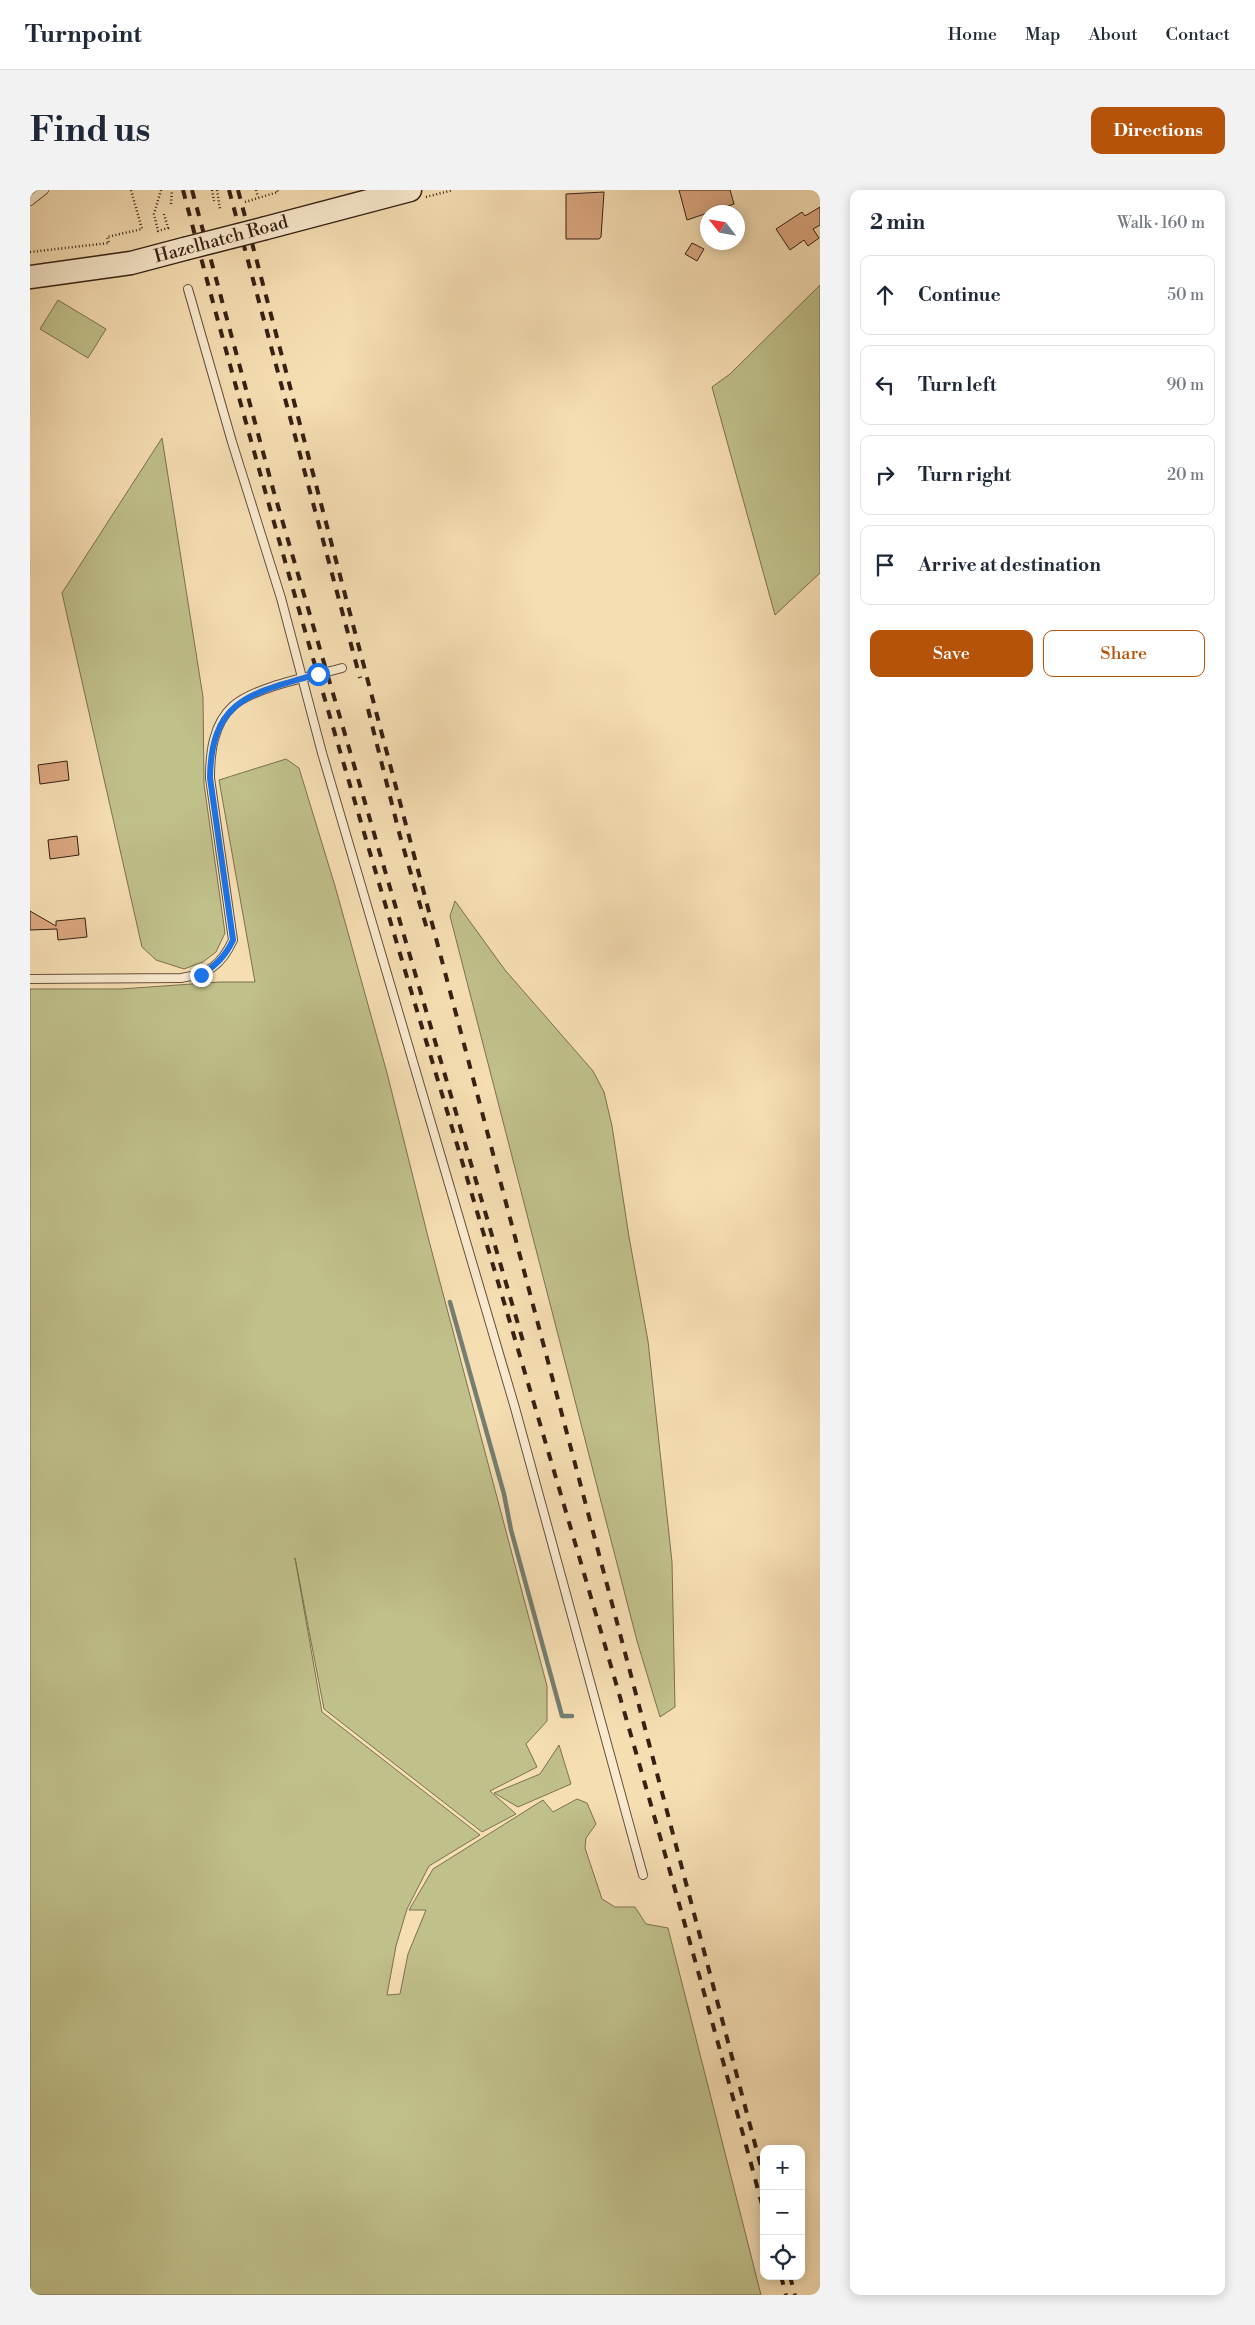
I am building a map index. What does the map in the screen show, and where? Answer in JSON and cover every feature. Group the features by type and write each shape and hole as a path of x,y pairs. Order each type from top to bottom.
{"main road":[{"name":"Hazelhatch Road","path":"30,277 131,263 410,190"}],"lane":[{"path":"30,201 44,190"},
{"path":"188,288 304,678 322,754 515,1408 643,1875"},
{"path":"30,980 180,978 201,975 216,965 226,954 233,940 210,778 210,754 215,735 223,718 233,706 248,697 304,678 342,668"}],"path":[{"path":"161,190 154,214 158,230 168,228 164,214"},
{"path":"171,204 172,190"},
{"path":"212,190 214,201"},
{"path":"217,190 220,209"},
{"path":"256,190 258,197"},
{"path":"245,202 278,192 278,190"},
{"path":"30,252 108,243 107,237 142,229 131,191"}],"green space":[{"path":"820,285 820,573 775,615 712,387 730,374"},
{"path":"58,300 106,329 88,358 40,329"},
{"path":"162,438 203,697 204,784 225,933 216,952 203,962 184,969 156,960 142,947 62,593"},
{"path":"286,759 299,768 335,886 387,1073 428,1237 547,1686 547,1721 526,1744 537,1767 490,1791 516,1814 482,1832 324,1709 295,1558 322,1712 480,1835 429,1866 407,1909 396,1946 387,1995 400,1994 408,1954 426,1910 409,1910 433,1869 543,1800 553,1812 577,1799 587,1803 596,1824 586,1838 585,1848 602,1899 615,1907 635,1907 646,1924 668,1928 761,2295 30,2295 30,989 121,989 220,982 255,982 219,780"},
{"path":"455,901 505,970 593,1071 604,1092 612,1126 629,1237 648,1341 672,1562 675,1707 660,1717 637,1641 450,916"},
{"path":"559,1745 571,1784 518,1807 494,1793 540,1774"}],"building":[{"path":"679,190 730,190 734,204 700,205 700,216 687,220"},
{"path":"604,192 601,237 599,239 566,239 566,194"},
{"path":"820,207 820,225 813,229 819,238 808,246 804,240 790,250 776,229 802,212 805,216"},
{"path":"692,243 700,247 700,250 703,250 697,261 685,254"},
{"path":"67,761 69,780 40,784 38,765"},
{"path":"77,836 79,855 50,859 48,840"},
{"path":"30,911 56,926 56,921 85,918 87,937 58,940 57,929 30,930"}],"waterway":[{"path":"450,1302 504,1494 511,1530 562,1716 572,1716"}],"railway":[{"path":"183,190 304,628 603,1637 685,1924 760,2197"},
{"path":"192,190 273,489 523,1341"},
{"path":"229,190 360,678"},
{"path":"238,190 760,2163"},
{"path":"368,709 400,836 427,929"},
{"path":"782,2280 786,2295"},
{"path":"791,2280 795,2295"}],"route":[{"path":"201,975 216,965 226,954 233,940 231,913 210,778 210,754 215,735 223,718 233,706 248,697 280,684 318,674"}]}
